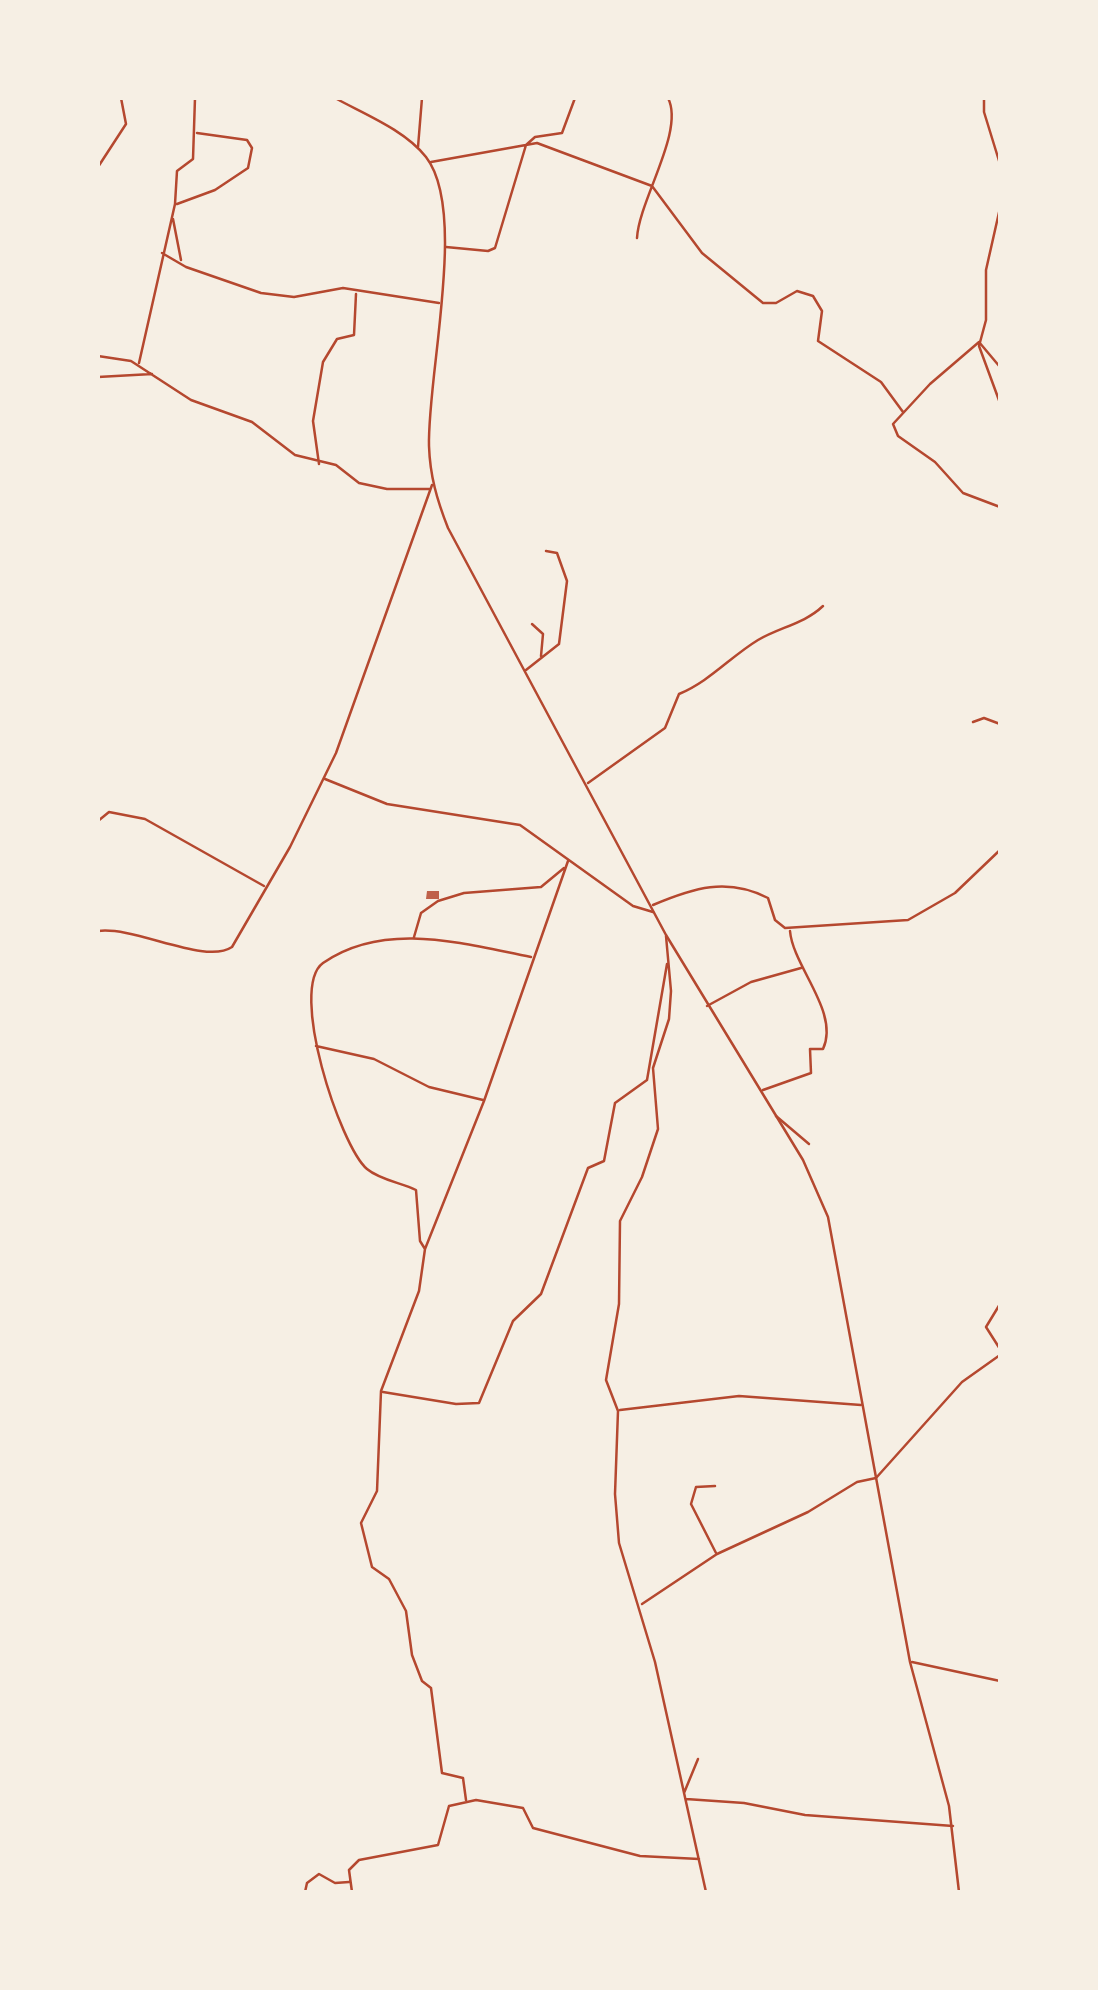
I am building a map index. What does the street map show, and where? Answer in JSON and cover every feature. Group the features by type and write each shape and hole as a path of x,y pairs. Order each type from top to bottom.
{"street":[{"path":"98,167 126,124 121,98"},
{"path":"138,365 154,315 162,253 176,204 177,171 192,161 195,98"},
{"path":"336,98 418,148 430,162 442,191 444,247 429,423 432,487 448,528 666,934 803,1160 828,1217 910,1662 953,1826 959,1892"},
{"path":"418,148 422,98"},
{"path":"444,247 488,251 495,248 526,145 535,137 562,133 575,98"},
{"path":"637,238 640,208 652,186 670,125 672,109 668,98"},
{"path":"984,98 984,112 1000,164"},
{"path":"176,204 234,181 246,171 250,158 247,140 195,132"},
{"path":"430,162 537,143 652,186 702,253 763,303 776,304 796,291 813,296 822,311 818,341 881,382 903,412"},
{"path":"1000,208 986,270 986,320 979,342 893,424 898,436 935,462 963,493 1000,507"},
{"path":"172,217 180,262"},
{"path":"162,253 262,293 294,297 343,288 440,303"},
{"path":"319,464 313,421 322,362 338,338 356,332 356,293"},
{"path":"979,342 1000,366"},
{"path":"979,342 1000,404"},
{"path":"98,356 122,358 138,365 192,400 250,422 274,443 319,464 336,466 368,486 432,487"},
{"path":"98,378 154,374"},
{"path":"98,930 136,932 209,952 232,948 324,779 432,487"},
{"path":"526,670 558,647 567,580 557,553 546,551"},
{"path":"588,783 665,728 680,694 700,685 762,638 805,620 823,606"},
{"path":"532,624 543,634 541,656"},
{"path":"973,722 984,718 1000,724"},
{"path":"324,779 388,804 511,822 633,906 655,912"},
{"path":"98,821 108,812 144,818 266,887"},
{"path":"652,906 701,888 732,886 768,898 775,920 790,929 908,920 955,893 1000,850"},
{"path":"466,1800 463,1778 442,1773 431,1688 422,1682 412,1655 406,1612 392,1583 372,1567 362,1529 378,1491 381,1391 419,1291 425,1249 484,1101 568,861"},
{"path":"414,938 421,913 438,901 464,893 541,888 564,868"},
{"path":"761,1091 770,1084 812,1074 810,1049 822,1049 826,1042 820,1007 790,929"},
{"path":"666,934 668,1019 653,1075 656,1136 620,1221 618,1304 606,1380 618,1410 615,1508 620,1543 639,1605 706,1892"},
{"path":"425,1249 420,1241 416,1190 364,1166 342,1129 315,1045 312,982 318,968 380,941 426,937 532,957"},
{"path":"381,1391 479,1403 513,1321 541,1294 588,1166 604,1161 613,1107 647,1080 668,958"},
{"path":"707,1006 751,982 802,968"},
{"path":"315,1045 374,1059 429,1087 484,1101"},
{"path":"775,1115 809,1144"},
{"path":"1000,1304 986,1326 1000,1349"},
{"path":"639,1605 717,1554 808,1512 857,1482 876,1478 962,1382 1000,1356"},
{"path":"618,1410 739,1396 862,1405"},
{"path":"715,1486 696,1487 691,1504 717,1554"},
{"path":"910,1662 1000,1681"},
{"path":"684,1797 698,1759"},
{"path":"684,1797 805,1815 953,1826"},
{"path":"352,1892 350,1870 360,1860 440,1844 449,1806 466,1800 524,1808 533,1828 622,1853 700,1858"},
{"path":"304,1892 307,1883 320,1874 335,1883 351,1882"}],"building":[{"path":"427,891 439,891 439,899 426,899"}]}
